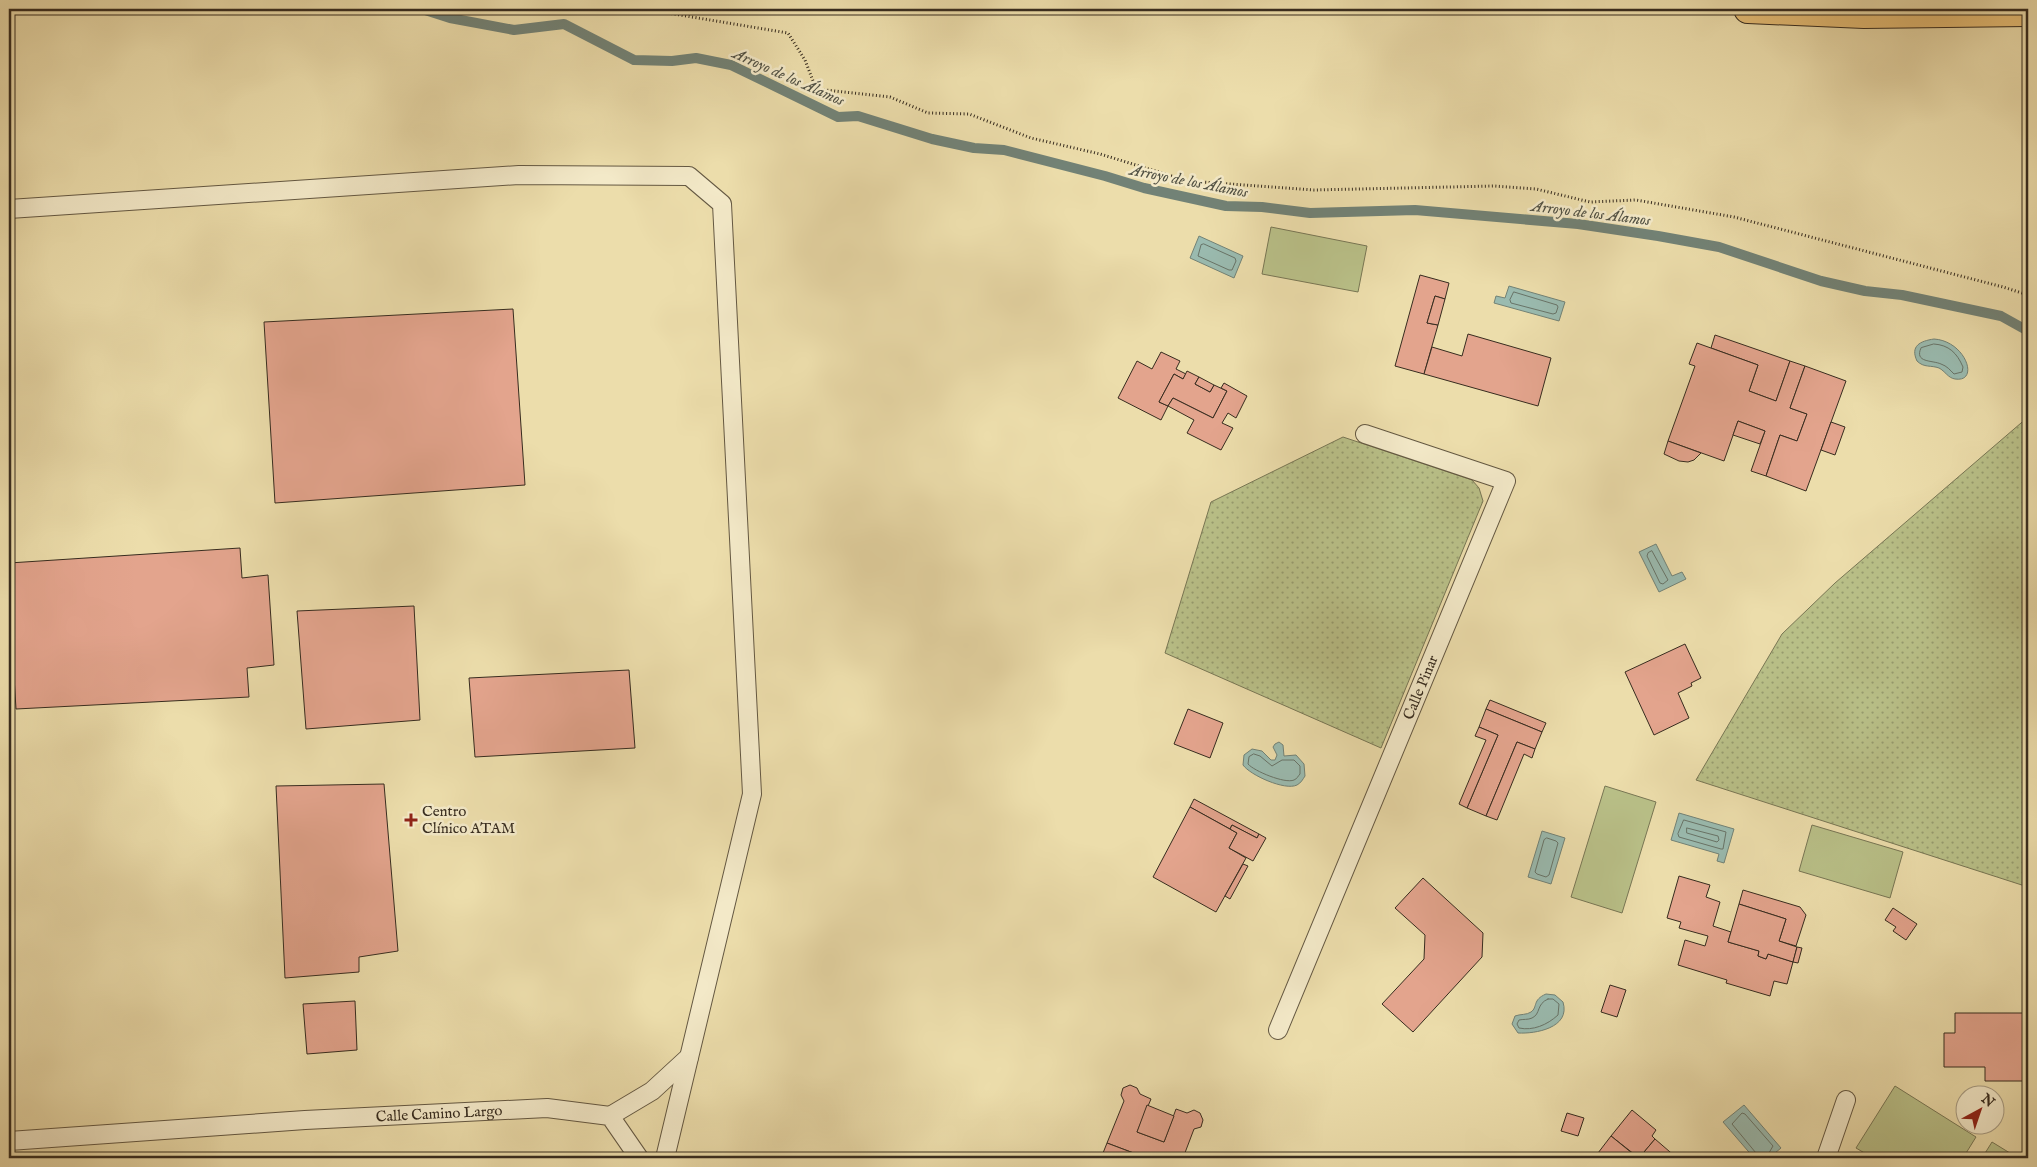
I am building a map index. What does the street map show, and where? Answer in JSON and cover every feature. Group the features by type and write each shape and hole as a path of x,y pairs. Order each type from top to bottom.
{"highway":[{"path":"1748,9 1864,14 2028,12"}],"lane":[{"path":"9,210 519,175 689,176 722,204 752,794 665,1158"},
{"name":"Calle Pinar","path":"1278,1030 1506,481 1364,434"},
{"path":"640,1158 610,1116 652,1091 689,1058"},
{"path":"1826,1158 1846,1100"},
{"name":"Calle Camino Largo","path":"9,1141 305,1120 547,1108 610,1116"}],"path":[{"path":"604,9 662,12 788,33 804,60 816,89 890,97 928,113 969,114 1030,138 1100,154 1188,181 1314,190 1494,186 1536,189 1590,202 1636,200 1734,218 2028,295"}],"green space":[{"path":"1271,227 1367,246 1358,292 1262,274"},
{"path":"2028,417 2028,887 1696,780 1782,634 1835,583"},
{"path":"1343,437 1472,480 1479,488 1483,501 1381,748 1165,653 1211,502"},
{"path":"1605,786 1656,802 1622,913 1571,897"},
{"path":"1812,825 1903,852 1890,898 1799,871"},
{"path":"1895,1086 1954,1123 1954,1134 1971,1134 1976,1137 1963,1158 1873,1158 1856,1148"},
{"path":"1992,1142 2018,1158 1982,1158"}],"water":[{"path":"1199,236 1243,256 1234,278 1190,258"},
{"path":"1509,286 1565,302 1559,321 1494,303 1496,296 1505,298"},
{"path":"1934,339 1945,341 1961,354 1966,361 1968,369 1967,375 1963,379 1955,379 1939,368 1925,366 1917,361 1915,352 1918,345 1924,341"},
{"path":"1656,544 1672,576 1682,572 1686,579 1659,592 1639,552"},
{"path":"1279,742 1283,745 1284,756 1296,755 1304,764 1305,776 1297,785 1284,786 1276,784 1253,773 1243,765 1244,755 1252,749 1262,751 1271,760 1275,760 1277,755 1273,747"},
{"path":"1679,813 1734,829 1724,863 1717,861 1719,854 1671,840"},
{"path":"1542,831 1565,838 1551,884 1528,877"},
{"path":"1546,994 1555,995 1563,1002 1564,1011 1562,1018 1550,1028 1518,1033 1512,1024 1515,1016 1531,1012 1537,1001"},
{"path":"1744,1105 1781,1148 1769,1158 1754,1158 1723,1122"}],"building":[{"path":"1420,275 1449,283 1445,299 1435,296 1427,323 1438,325 1424,374 1395,366"},
{"path":"1435,296 1445,299 1438,325 1427,323"},
{"path":"513,309 525,485 275,503 264,322"},
{"path":"1468,334 1551,358 1538,406 1424,374 1432,347 1462,356"},
{"path":"1715,335 1790,361 1776,401 1749,391 1758,365 1711,348"},
{"path":"1697,343 1758,365 1749,391 1776,401 1790,361 1805,366 1790,408 1807,414 1797,441 1780,435 1766,476 1751,471 1765,431 1738,421 1724,461 1668,441 1695,366 1689,364"},
{"path":"1161,352 1180,361 1176,369 1186,374 1183,379 1174,374 1159,402 1168,406 1161,420 1118,398 1137,361 1152,369"},
{"path":"1805,366 1846,381 1806,491 1766,476 1780,435 1797,441 1807,414 1790,408"},
{"path":"1187,371 1199,377 1195,384 1210,392 1214,385 1227,391 1213,418 1173,398 1168,406 1159,402 1174,374 1183,379"},
{"path":"1199,377 1214,385 1210,392 1195,384"},
{"path":"1224,383 1247,396 1236,418 1228,413 1222,423 1233,428 1221,450 1187,433 1194,420 1168,406 1173,398 1213,418 1227,391 1221,388"},
{"path":"1738,421 1765,431 1760,444 1733,435"},
{"path":"1831,422 1845,427 1835,455 1821,450"},
{"path":"1668,441 1701,453 1694,460 1688,462 1679,461 1664,454"},
{"path":"240,548 242,578 268,575 274,665 247,668 249,697 16,709 9,596 9,563"},
{"path":"414,606 420,720 306,729 297,611"},
{"path":"1685,644 1701,678 1691,683 1692,686 1678,693 1689,718 1654,735 1625,672"},
{"path":"629,670 635,748 475,757 469,678"},
{"path":"1490,700 1546,723 1542,732 1486,709"},
{"path":"1188,709 1223,723 1210,758 1174,744"},
{"path":"1486,709 1542,732 1535,749 1517,742 1486,816 1467,808 1498,735 1479,727"},
{"path":"1479,727 1498,735 1467,808 1459,804 1486,740 1475,736"},
{"path":"1517,742 1535,749 1532,758 1524,754 1497,820 1486,816"},
{"path":"384,784 398,951 359,957 359,972 285,978 276,786"},
{"path":"1194,799 1259,834 1257,838 1232,825 1230,829 1190,807"},
{"path":"1190,807 1237,833 1229,848 1246,858 1216,912 1153,877"},
{"path":"1232,825 1257,838 1259,834 1266,838 1253,861 1229,848 1237,833 1230,829"},
{"path":"1243,864 1248,866 1230,899 1225,896"},
{"path":"1679,876 1710,885 1706,897 1720,902 1713,926 1731,932 1728,942 1759,951 1758,956 1766,959 1768,954 1793,962 1787,984 1774,981 1770,996 1726,983 1727,980 1678,965 1685,940 1705,946 1708,936 1679,928 1681,922 1667,918"},
{"path":"1423,878 1483,933 1482,957 1413,1032 1382,1004 1424,959 1425,935 1395,908"},
{"path":"1743,890 1800,907 1806,915 1796,946 1779,941 1786,919 1739,904"},
{"path":"1739,904 1786,919 1779,941 1797,947 1793,962 1768,954 1766,959 1758,956 1759,951 1728,942"},
{"path":"1893,908 1917,924 1906,940 1893,931 1896,927 1885,920"},
{"path":"1797,947 1802,948 1798,963 1793,962"},
{"path":"1610,985 1626,990 1617,1017 1601,1012"},
{"path":"355,1001 357,1050 307,1054 303,1004"},
{"path":"1955,1013 2028,1013 2028,1069 2024,1069 2024,1081 1985,1081 1985,1067 1944,1067 1944,1033 1955,1033"},
{"path":"1130,1085 1137,1088 1140,1094 1151,1099 1137,1132 1164,1142 1176,1109 1187,1113 1194,1110 1200,1113 1203,1120 1201,1127 1194,1129 1183,1158 1147,1158 1107,1143 1124,1101 1121,1095 1123,1088"},
{"path":"1147,1105 1174,1116 1164,1142 1137,1132"},
{"path":"1632,1110 1656,1130 1652,1136 1655,1139 1639,1158 1611,1136"},
{"path":"1567,1113 1584,1118 1578,1136 1561,1131"},
{"path":"1611,1136 1638,1158 1604,1158 1598,1153"},
{"path":"1655,1139 1677,1158 1639,1158"},
{"path":"1107,1143 1136,1154 1134,1158 1101,1158"}],"waterway":[{"name":"Arroyo de los Álamos","path":"422,9 450,18 514,30 564,24 634,60 672,61 696,58 731,65 838,117 858,116 932,139 974,148 1004,150 1144,188 1226,206 1262,207 1310,213 1415,210 1578,224 1658,236 1719,247 1821,281 1865,291 1902,295 2001,316 2028,331"}],"place":[{"name":"Centro Clínico ATAM","path":"411,820"}]}
